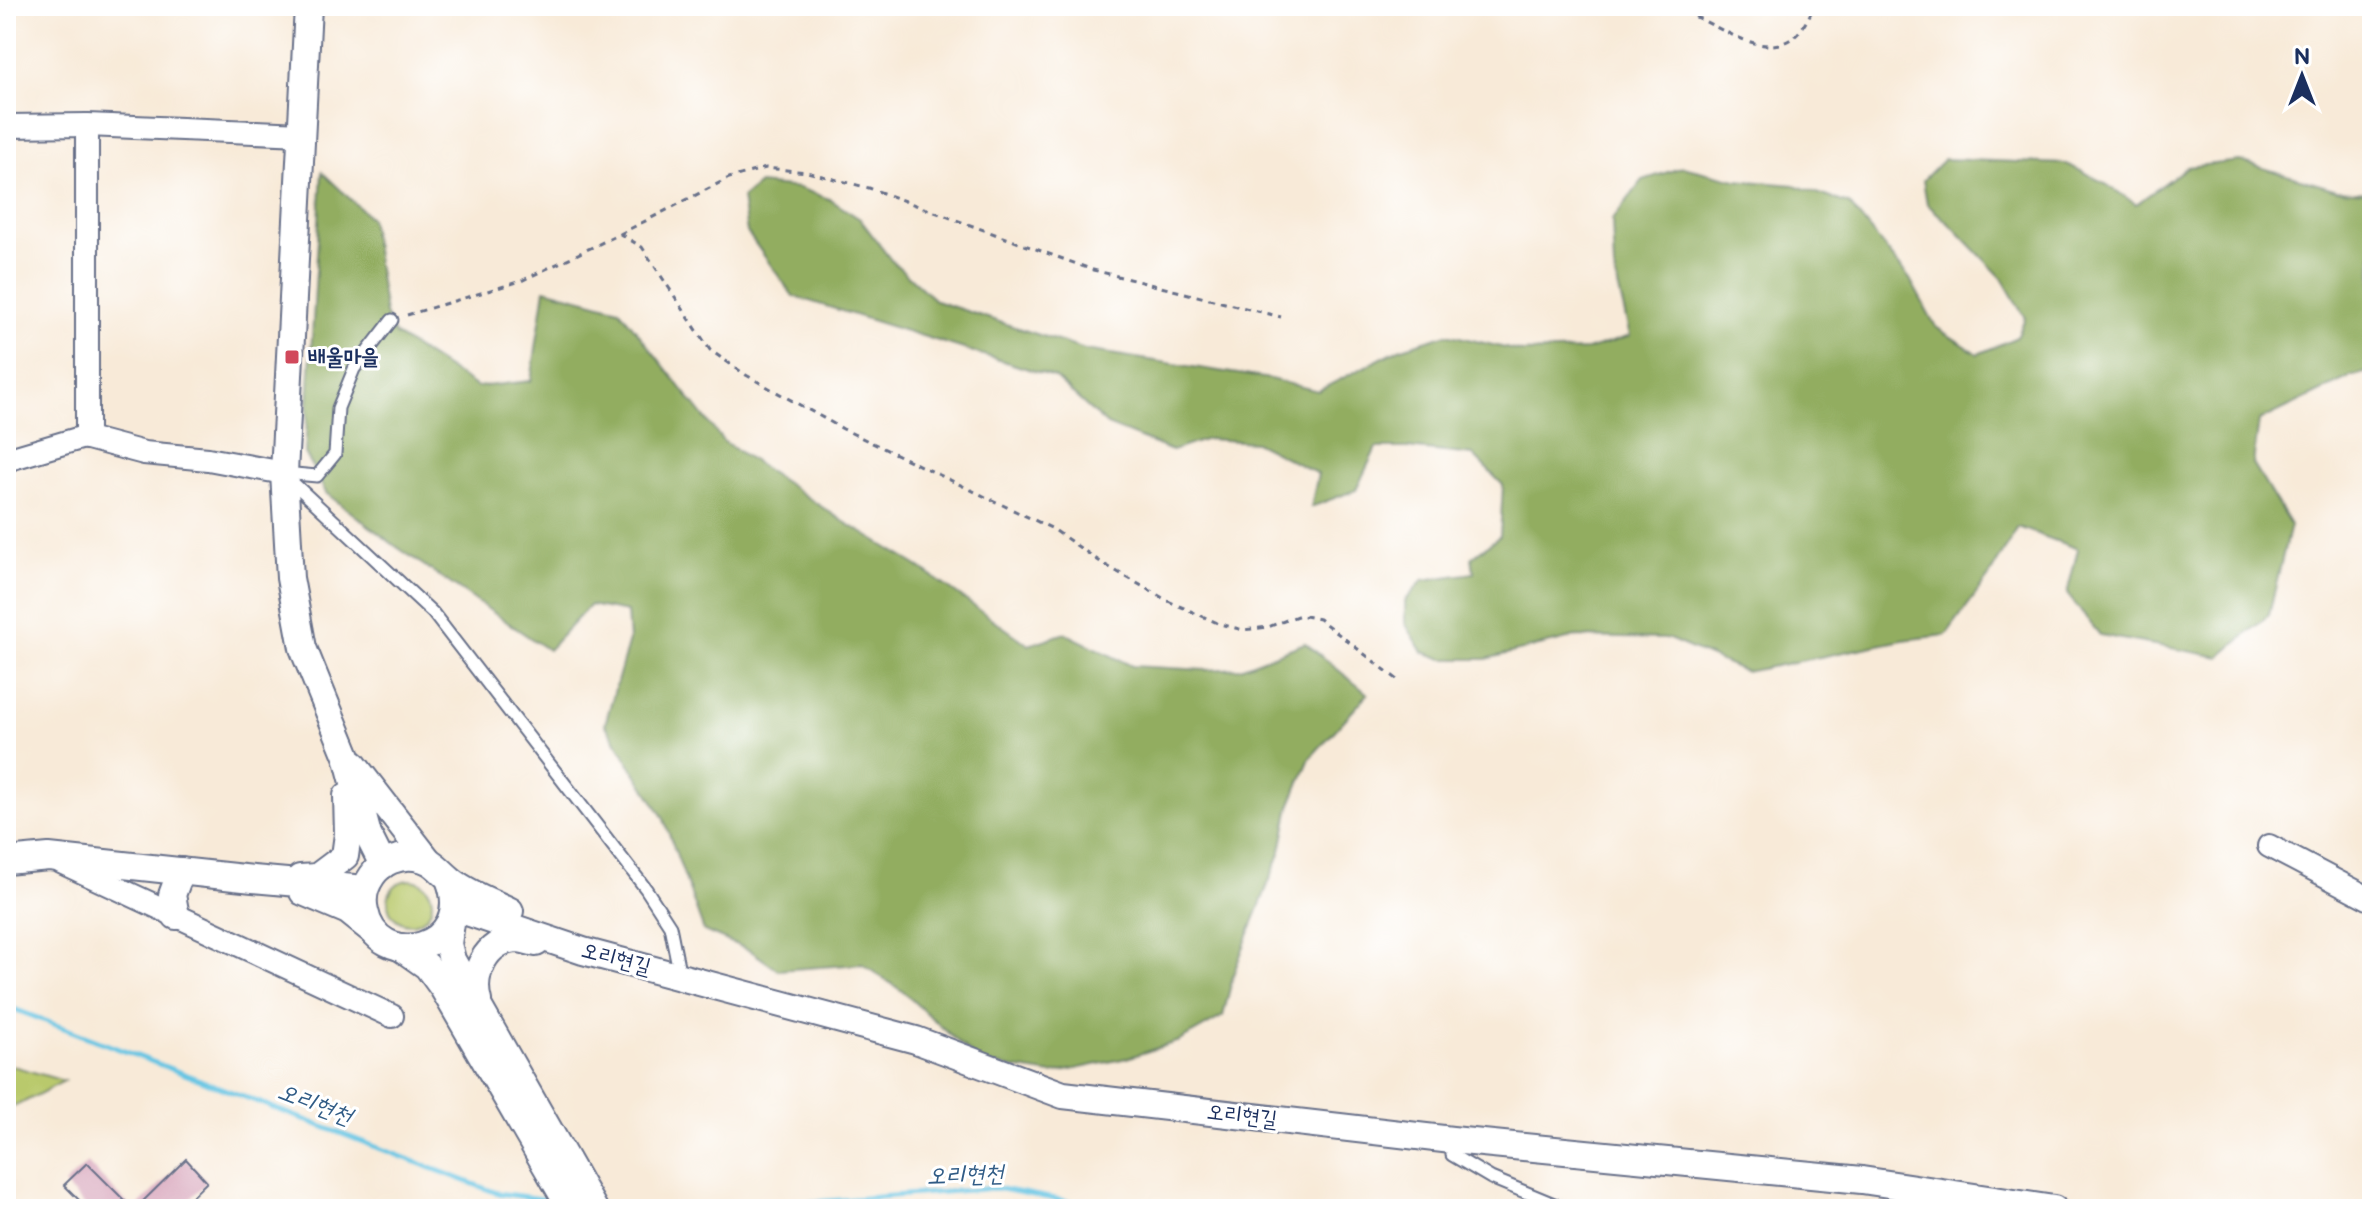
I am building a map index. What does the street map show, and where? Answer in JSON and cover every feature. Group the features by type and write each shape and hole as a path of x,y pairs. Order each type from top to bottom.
{"street":[{"path":"308,6 284,473 290,578 303,648 347,756 368,835 383,865"},
{"path":"6,126 87,125 302,134"},
{"path":"87,125 87,438"},
{"path":"6,460 87,438 144,453 208,459 284,473"},
{"path":"347,756 427,859"},
{"path":"253,879 317,877 345,856 348,834 347,756"},
{"path":"2269,846 2372,900"},
{"path":"374,932 366,919 363,904 365,889 372,875 397,858 412,856 427,859 440,867 455,893 448,944 452,960 481,1011"},
{"path":"6,861 49,857 365,889"},
{"path":"49,857 392,1016"},
{"path":"176,916 172,895 181,871"},
{"path":"253,879 305,893 348,911 385,942 400,947 415,948 429,944 442,935 453,916"},
{"path":"449,879 583,951"},
{"name":"오리현길","path":"453,916 916,1040 1063,1095 1452,1140 1862,1180 2054,1209"},
{"path":"571,1209 511,1085 481,1011 476,992 476,974 494,946 515,939 583,951"},
{"path":"400,947 427,966 594,1209"}],"lane":[{"path":"284,473 317,476 335,454 338,408 354,369 392,320"},
{"path":"284,473 433,613 646,889 670,926 680,976"},
{"path":"1452,1140 1452,1155 1478,1171 1566,1209"}],"path":[{"path":"1661,6 1684,10 1744,42 1775,44 1794,37 1815,6"},
{"path":"392,320 521,281 729,178 766,168 807,172 869,188 1093,270 1281,317"},
{"path":"620,234 642,247 710,350 746,375 843,429 1053,529 1102,563 1168,601 1220,624 1243,630 1268,627 1300,615 1319,619 1398,680"}],"green space":[{"path":"1944,159 2067,164 2103,182 2136,204 2187,167 2240,161 2337,190 2372,192 2372,371 2350,377 2259,421 2253,464 2290,525 2269,615 2220,657 2100,635 2067,594 2078,549 2018,527 1990,575 1946,635 1903,640 1746,672 1669,639 1576,637 1486,659 1443,659 1423,652 1405,623 1405,601 1423,580 1474,573 1472,557 1500,536 1503,485 1473,455 1376,448 1356,490 1311,507 1318,474 1255,442 1207,439 1172,451 1107,425 1054,377 793,296 747,232 742,198 759,184 799,188 829,199 860,219 891,260 936,301 1085,350 1270,379 1318,391 1399,349 1447,334 1522,352 1587,350 1630,336 1614,269 1612,220 1643,180 1683,167 1736,180 1794,185 1849,204 1910,279 1936,327 1978,354 2017,337 2025,318 2002,278 1927,204 1923,180"},
{"path":"322,172 370,218 385,314 394,334 477,387 531,381 545,289 619,309 723,441 843,521 916,565 1029,645 1065,633 1132,666 1206,670 1240,668 1305,643 1368,694 1310,758 1290,806 1281,851 1234,972 1223,1016 1179,1041 1127,1058 1052,1074 981,1063 902,991 862,964 778,970 751,951 704,931 663,817 605,724 629,640 627,612 590,605 548,650 394,545 326,493 305,453"},
{"path":"410,880 426,886 432,902 426,918 410,924 394,918 388,902 394,886"},
{"path":"6,1064 64,1081 6,1109"}],"building":[{"path":"186,1159 207,1182 179,1209 135,1209"},
{"path":"87,1163 133,1209 88,1209 64,1185"}],"waterway":[{"name":"오리현천","path":"6,1006 497,1193 557,1201"},
{"name":"오리현천","path":"724,1209 996,1188 1108,1209"},
{"name":"오리현천","path":"603,1207 617,1209"}],"place":[{"name":"배울마을","path":"292,357"}]}
